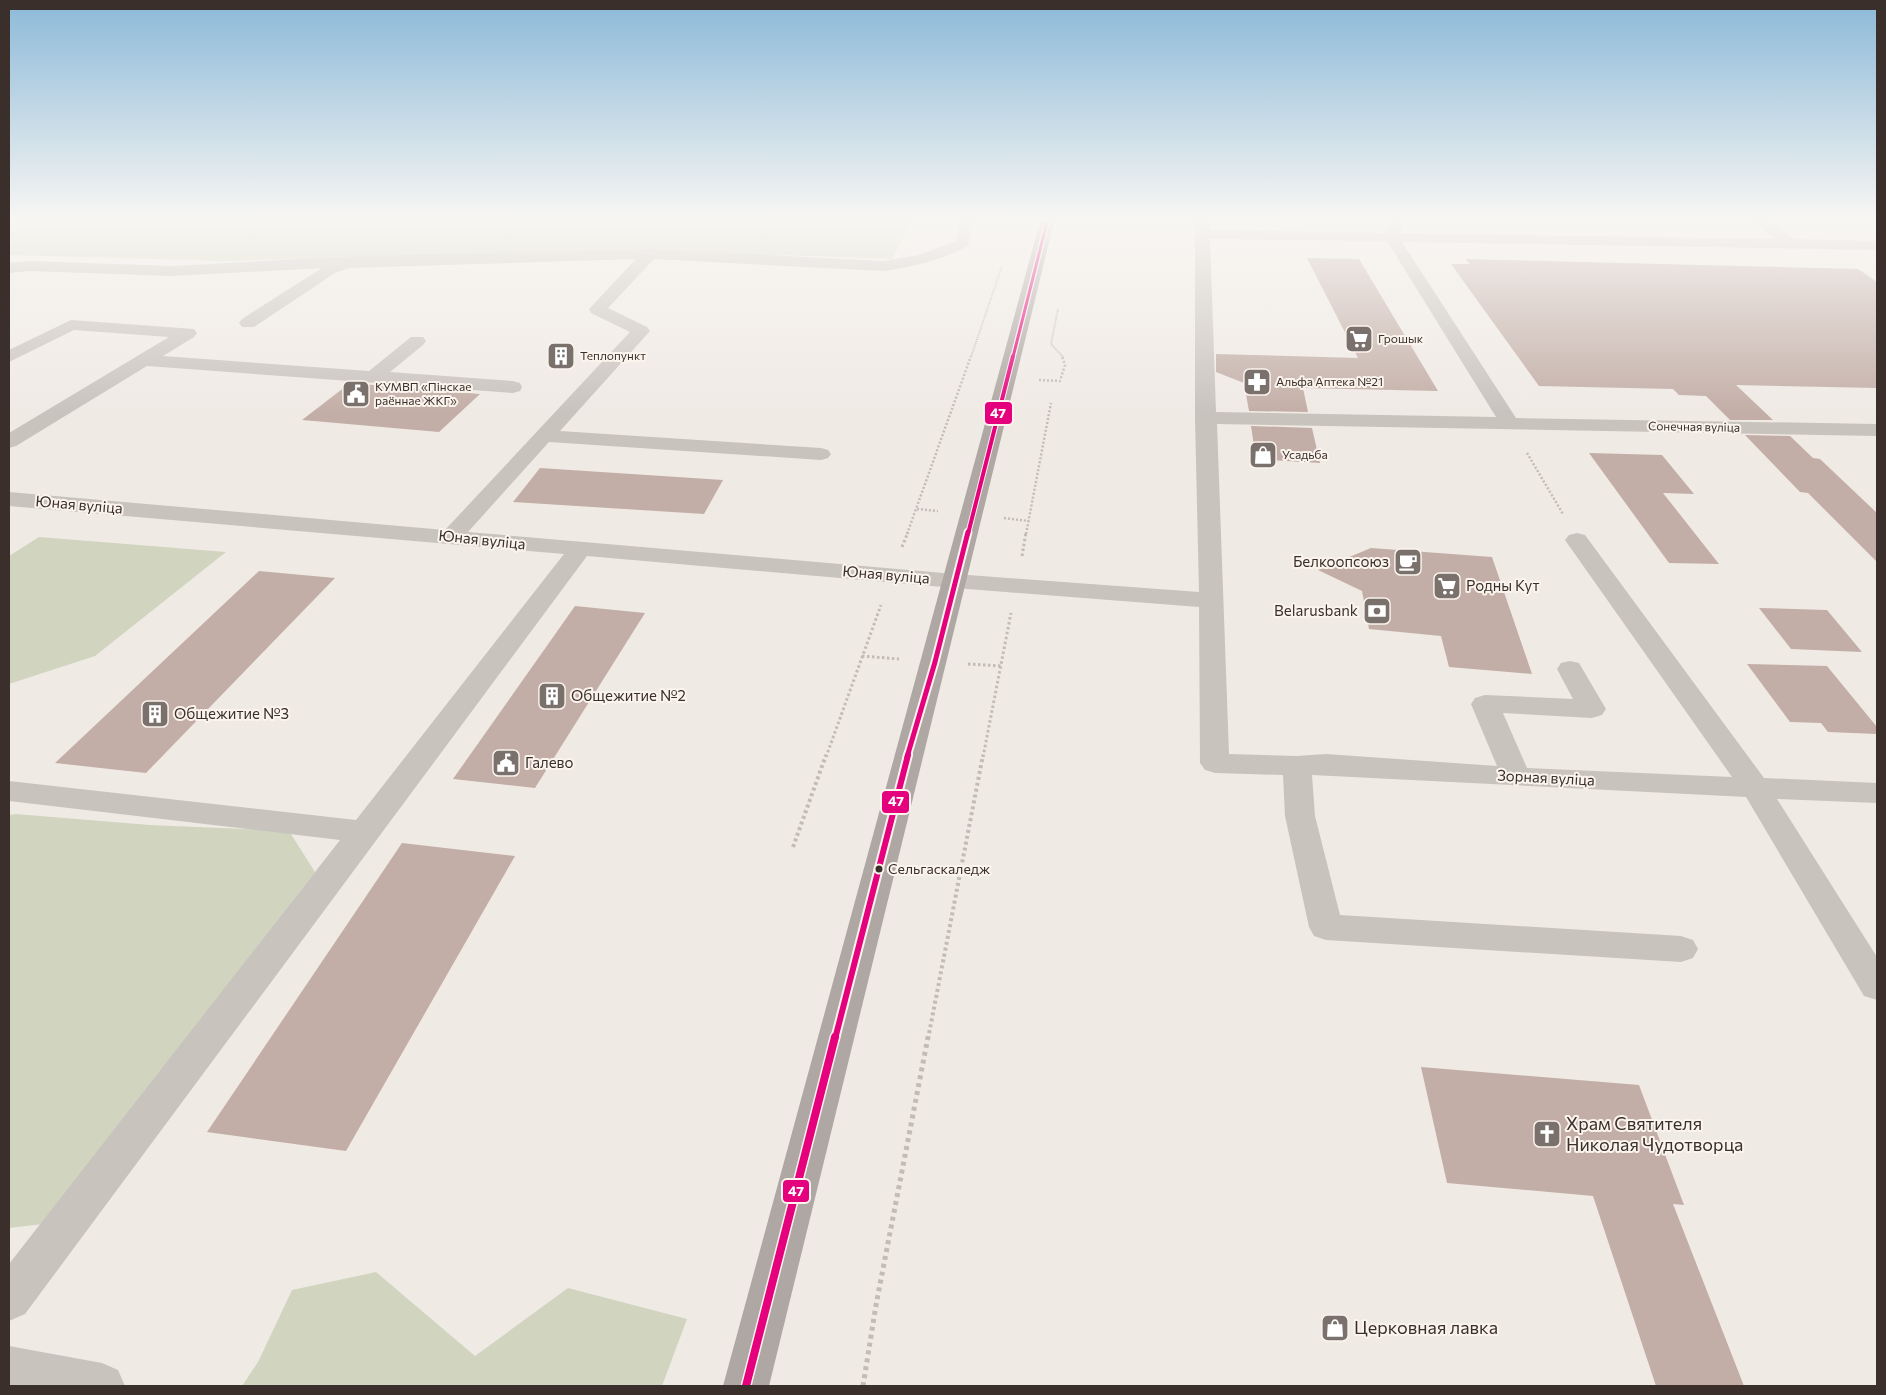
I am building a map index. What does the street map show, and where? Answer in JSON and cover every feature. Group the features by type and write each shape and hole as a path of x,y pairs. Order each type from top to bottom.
{"main road":[{"path":"746,1386 1031,283"}],"street":[{"path":"248,323 308,283"},
{"path":"452,536 641,332 597,309 622,283"},
{"path":"1203,283 1210,600"},
{"path":"1421,283 1510,424"},
{"path":"9,357 71,325 188,333 9,442"},
{"path":"373,377 416,341"},
{"path":"146,360 513,387"},
{"name":"Сонечная вуліца","path":"1205,418 1877,430"},
{"path":"545,436 821,454"},
{"name":"Юная вуліца","path":"9,499 452,536 891,576 1210,600"},
{"path":"1578,540 1756,789 1877,986"},
{"path":"9,1299 580,549"},
{"name":"Зорная вуліца","path":"1210,600 1215,763 1296,766 1326,764 1516,777 1877,793"},
{"path":"1516,777 1485,704 1592,709 1570,669"},
{"path":"1296,766 1300,816 1326,926 1681,949"},
{"path":"9,791 365,832"},
{"path":"9,1368 102,1386"}],"path":[{"path":"793,847 937,455 997,283"},
{"path":"1059,307 1051,344 1064,356 1066,368 1060,382"},
{"path":"863,1386 876,1305 1051,403"},
{"path":"1510,424 1578,540"}],"green space":[{"path":"39,537 226,552 95,656 9,684 9,556"},
{"path":"9,815 150,825 289,831 315,872 185,1040 52,1223 9,1228"},
{"path":"376,1272 475,1356 568,1288 687,1319 662,1386 242,1386 258,1362 292,1290"}],"building":[{"path":"1320,283 1373,283 1438,391 1303,388 1308,412 1249,411 1244,383 1216,372 1216,354 1358,358"},
{"path":"1465,283 1877,283 1877,388 1736,385 1773,420 1730,420 1706,396 1679,395 1673,389 1539,386"},
{"path":"350,383 480,394 439,432 302,420"},
{"path":"1251,426 1312,428 1320,463 1256,459"},
{"path":"1745,435 1790,436 1813,458 1820,459 1877,513 1877,562 1808,493 1800,492"},
{"path":"1589,453 1662,455 1694,494 1663,493 1719,564 1669,563"},
{"path":"540,468 723,480 704,514 513,502"},
{"path":"1371,548 1492,557 1532,674 1449,667 1441,636 1369,629 1362,591 1318,570"},
{"name":"Общежитие №3","path":"259,571 335,578 146,773 55,763"},
{"name":"Общежитие №2","path":"575,606 645,613 535,788 453,779"},
{"path":"1759,608 1827,610 1862,652 1791,649"},
{"path":"1747,664 1827,666 1877,727 1877,734 1828,732 1821,723 1790,722"},
{"path":"402,843 515,856 346,1151 207,1132"},
{"name":"Храм Святителя Николая Чудотворца","path":"1421,1067 1639,1085 1684,1205 1673,1204 1744,1386 1656,1386 1593,1196 1447,1183"}],"transit line":[{"name":"47","path":"746,1386 909,750 935,662 1031,283"}],"place":[{"name":"Грошык","path":"1359,339"},
{"name":"Теплопункт","path":"561,356"},
{"name":"Альфа Аптека №21","path":"1257,382"},
{"name":"КУМВП «Пінскае раённае ЖКГ»","path":"356,394"},
{"name":"Усадьба","path":"1263,455"},
{"name":"Белкоопсоюз","path":"1408,562"},
{"name":"Родны Кут","path":"1447,586"},
{"name":"Belarusbank","path":"1377,611"},
{"name":"Общежитие №2","path":"552,696"},
{"name":"Общежитие №3","path":"155,714"},
{"name":"Галево","path":"506,763"},
{"name":"Сельгаскаледж","path":"879,869"},
{"name":"Храм Святителя Николая Чудотворца","path":"1547,1134"},
{"name":"Церковная лавка","path":"1335,1328"}]}
